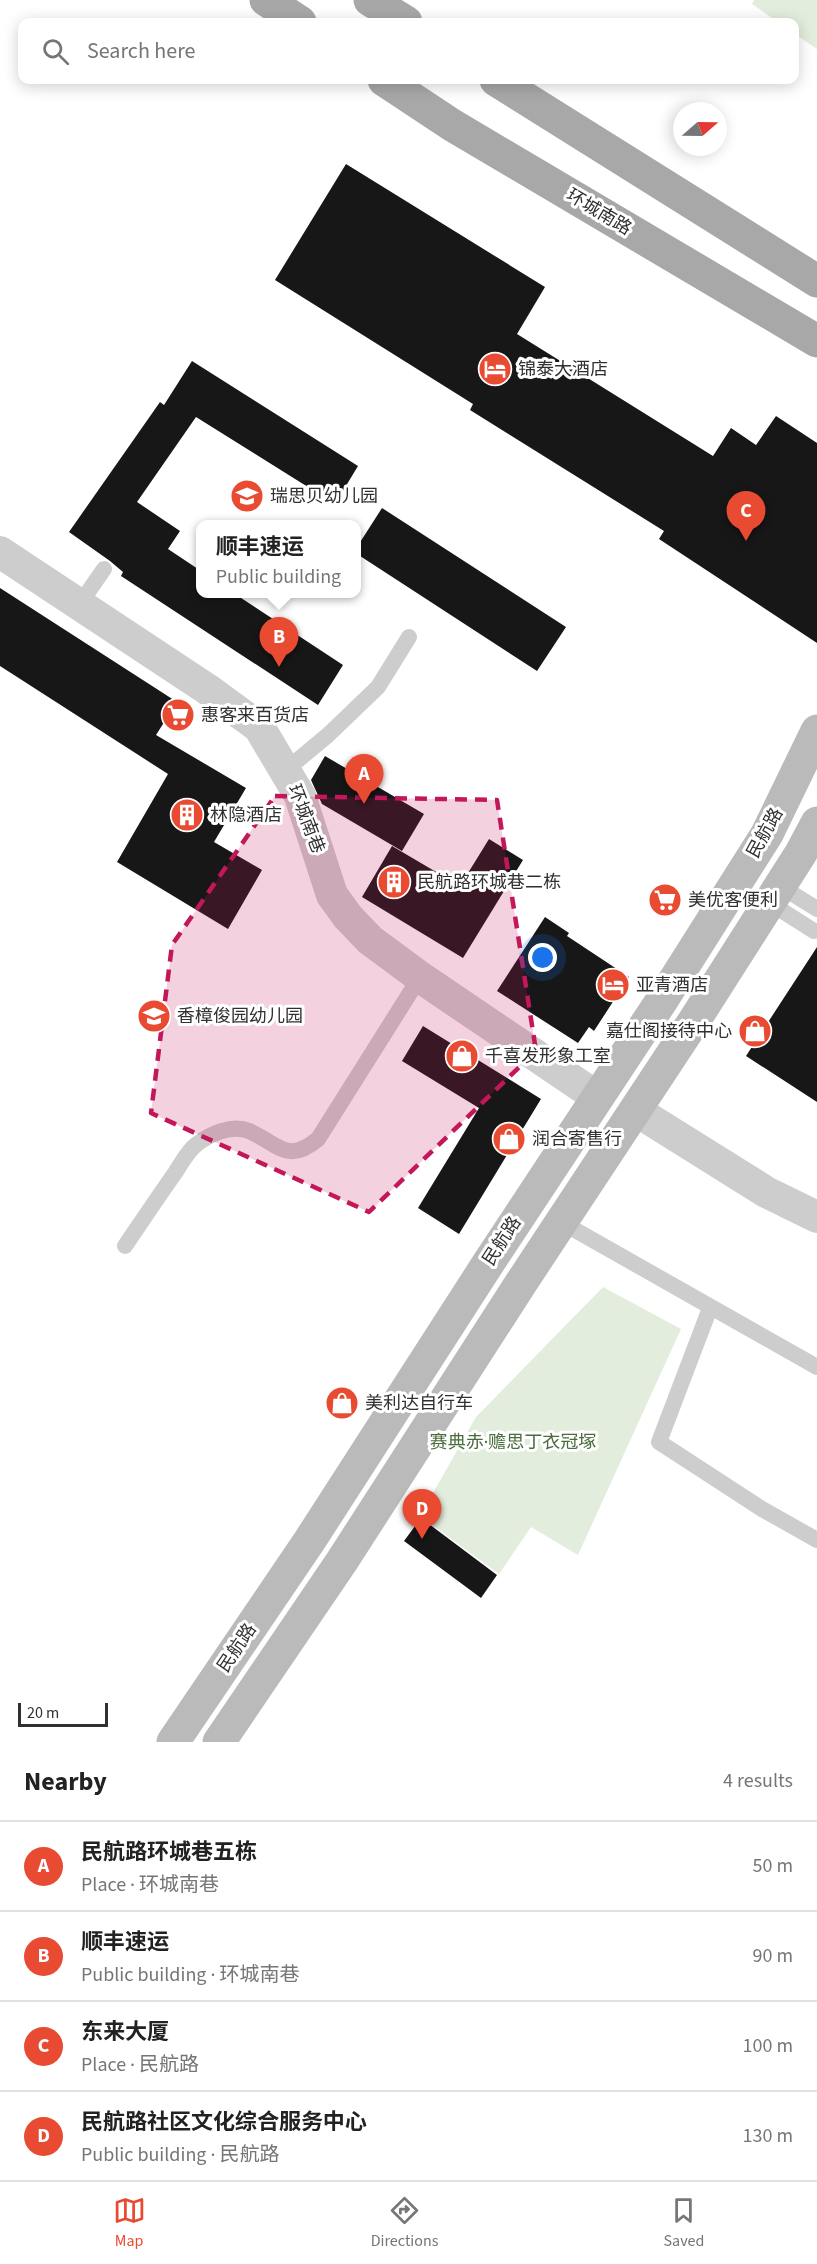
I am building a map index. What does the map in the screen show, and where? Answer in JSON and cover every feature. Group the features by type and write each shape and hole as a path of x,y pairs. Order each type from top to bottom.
{"main road":[{"path":"266,0 294,18"},
{"name":"环城南路","path":"390,84 452,125 817,341"},
{"path":"502,84 817,281"},
{"name":"民航路","path":"173,1742 310,1540 767,834 817,732"},
{"path":"219,1742 342,1562 775,894 817,823"}],"street":[{"name":"环城南巷","path":"0,552 207,689 259,727 300,796 332,895 348,917 370,940 420,977 597,1097"},
{"path":"635,1110 766,1192 817,1217"}],"lane":[{"path":"80,604 104,569"},
{"path":"286,770 328,735 378,687 409,637"},
{"path":"775,894 817,909"},
{"path":"775,894 814,931"},
{"path":"125,1246 194,1145 211,1134 231,1129 247,1130 278,1149 294,1152 306,1149 318,1139 420,977"},
{"path":"561,1222 817,1367"},
{"path":"710,1308 659,1442 762,1509 817,1540"}],"highlighted area":[{"path":"275,796 497,800 536,1051 369,1212 151,1113 172,945"}],"green space":[{"path":"754,0 817,0 817,49 799,37 799,18 772,18 752,4"},
{"name":"赛典赤·赡思丁衣冠塚","path":"603,1287 681,1329 578,1555 531,1527 499,1574 420,1516 476,1417"}],"building":[{"name":"锦泰大酒店","path":"346,164 545,287 517,334 713,456 731,428 756,445 776,416 817,443 817,643 659,539 664,531 470,410 473,404 275,280"},
{"path":"192,361 358,466 335,504 196,417 137,502 180,531 168,549 196,568 196,598 241,598 343,665 318,705 121,576 123,572 110,561 69,532 160,402 164,405"},
{"path":"382,508 566,627 537,671 361,557 361,541"},
{"path":"0,588 177,702 156,735 246,788 214,842 262,870 228,929 117,862 168,774 0,666"},
{"path":"325,756 424,814 402,851 322,804 311,780"},
{"path":"489,839 523,860 463,958 362,897 392,846 460,886"},
{"path":"545,917 569,933 567,936 629,977 594,1031 589,1027 578,1043 497,991"},
{"path":"817,947 817,1102 746,1056"},
{"path":"423,1026 541,1099 459,1234 418,1208 479,1108 402,1061"},
{"path":"421,1518 497,1575 481,1598 404,1541"}],"place":[{"name":"锦泰大酒店","path":"495,369"},
{"name":"瑞思贝幼儿园","path":"247,496"},
{"name":"东来大厦","path":"746,541"},
{"name":"顺丰速运","path":"279,667"},
{"name":"惠客来百货店","path":"178,715"},
{"name":"民航路环城巷五栋","path":"364,804"},
{"name":"林隐酒店","path":"187,815"},
{"name":"民航路环城巷二栋","path":"394,882"},
{"name":"美优客便利","path":"665,900"},
{"name":"亚青酒店","path":"613,985"},
{"name":"香樟俊园幼儿园","path":"154,1016"},
{"name":"嘉仕阁接待中心","path":"755,1031"},
{"name":"千喜发形象工室","path":"462,1056"},
{"name":"润合寄售行","path":"509,1139"},
{"name":"美利达自行车","path":"342,1403"},
{"name":"民航路社区文化综合服务中心","path":"422,1539"}]}
